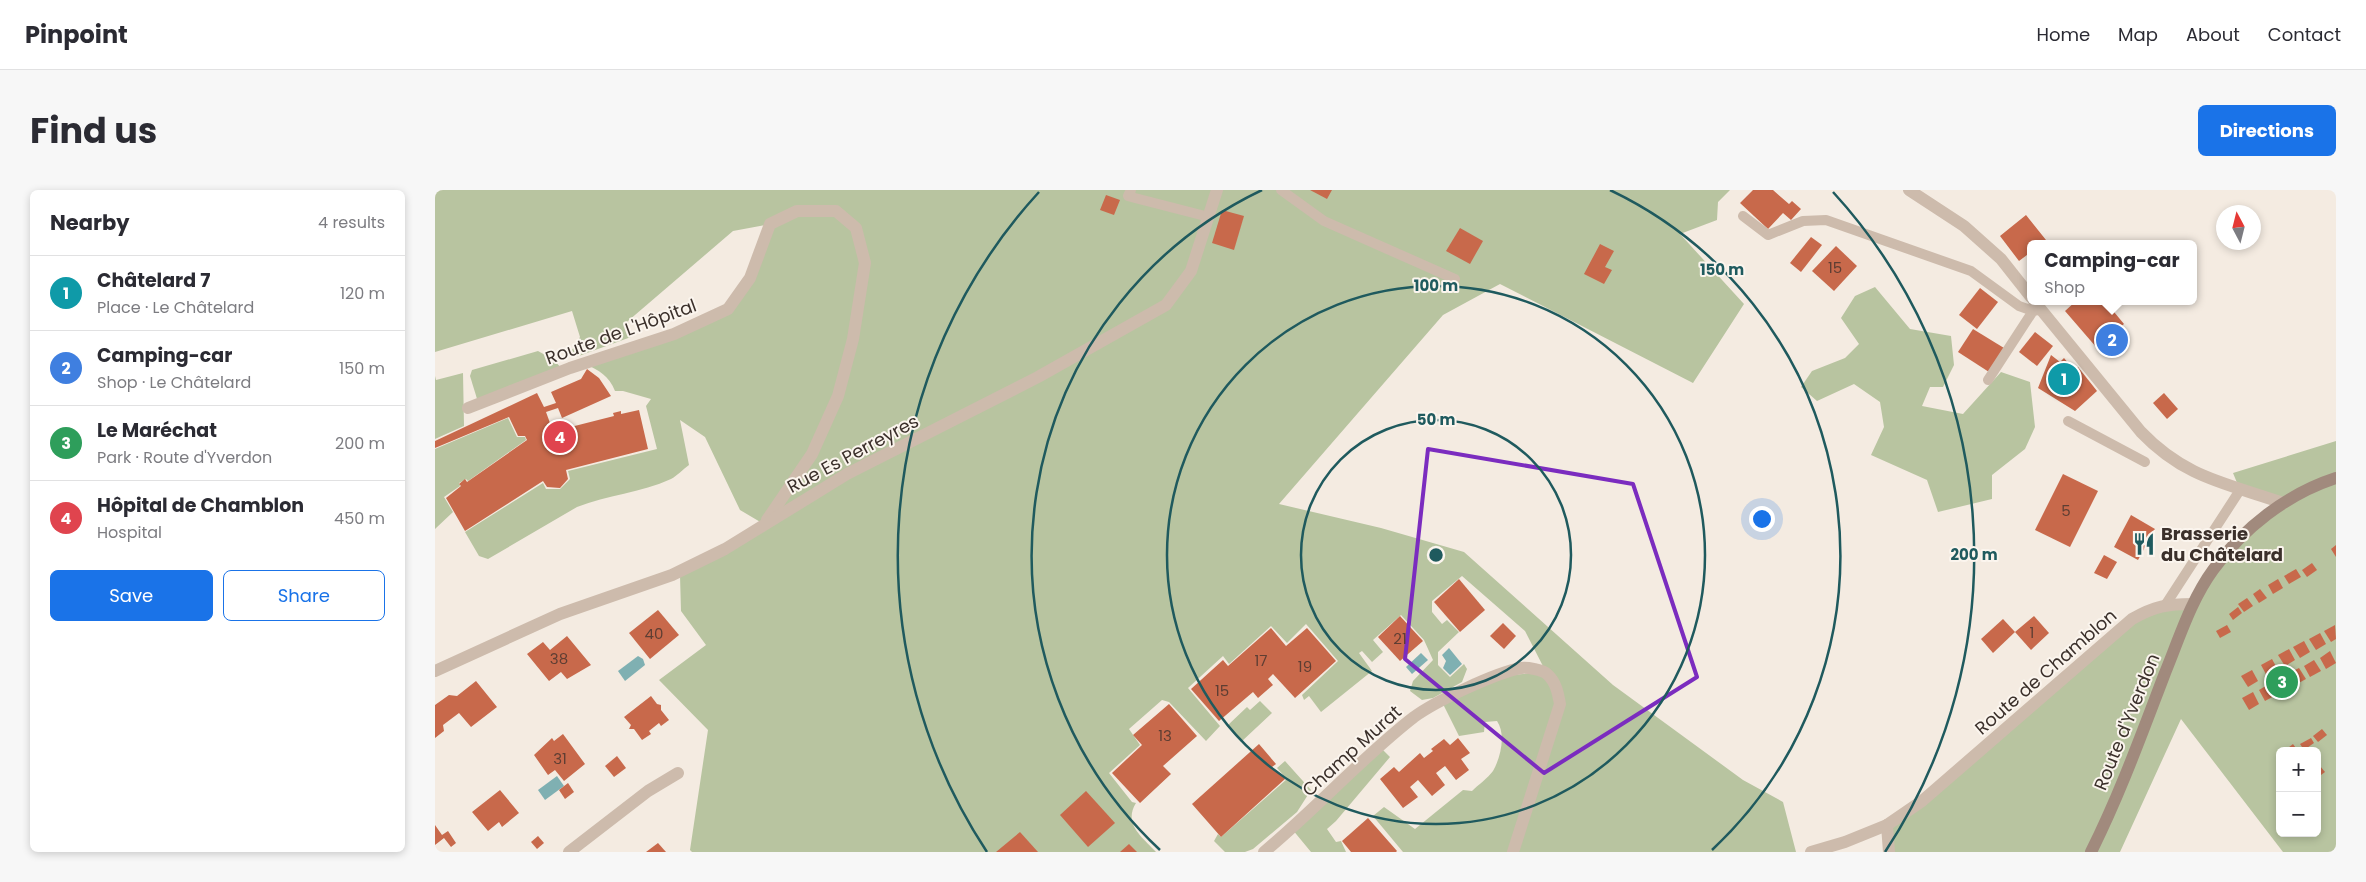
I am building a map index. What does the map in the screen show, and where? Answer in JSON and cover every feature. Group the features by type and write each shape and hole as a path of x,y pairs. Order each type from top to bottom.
{"main road":[{"path":"2193,604 2212,571 2232,546 2257,522 2283,503 2336,478"},
{"name":"Route d'Yverdon","path":"2091,852 2121,787 2193,604"}],"street":[{"name":"Rue Es Perreyres","path":"435,671 560,614 673,575 725,549 847,474 1038,377 1166,305 1191,271 1217,190"},
{"path":"1909,190 1964,226 2001,258 2027,292"},
{"name":"Route de L'Hôpital","path":"468,408 570,368 674,334 728,309 750,278 770,224 797,211 836,211 856,228 865,263 853,339 839,396 812,454 764,524"},
{"path":"2036,307 2158,450 2190,471 2240,490 2283,503"},
{"name":"Route de Chamblon","path":"1811,852 1845,842 1887,825 1922,801 1968,764 2133,619 2149,610 2166,604 2193,604"},
{"name":"Champ Murat","path":"1264,852 1292,829 1379,746 1416,716 1473,686 1523,667 1546,673 1557,687 1560,704 1513,852"},
{"path":"569,852 648,791 678,773"},
{"path":"1887,825 1889,852"}],"lane":[{"path":"1131,190 1128,196 1209,218"},
{"path":"1281,190 1324,221 1455,279"},
{"path":"1743,216 1768,235 1803,221 1826,220 1971,271 2019,306 2036,307 1988,380"},
{"path":"2068,421 2145,462"},
{"path":"2166,604 2240,490"}],"highlighted area":[{"path":"1428,449 1633,484 1697,677 1544,773 1405,659"}],"green space":[{"path":"435,190 1730,190 1718,202 1717,220 1680,234 1744,304 1693,383 1500,284 1443,315 1279,504 1381,528 1464,552 1613,685 1743,780 1783,802 1796,852 1403,852 1373,816 1384,807 1415,829 1463,790 1472,791 1486,779 1493,771 1500,752 1502,739 1500,726 1497,721 1485,722 1484,732 1459,736 1442,702 1498,676 1546,672 1525,631 1462,576 1432,601 1432,612 1442,624 1447,620 1459,632 1438,652 1438,665 1450,677 1464,664 1467,669 1462,682 1433,698 1422,700 1410,691 1413,681 1433,660 1424,640 1401,615 1373,640 1383,652 1372,662 1362,651 1359,653 1372,671 1321,712 1309,696 1304,700 1302,695 1338,661 1306,624 1287,643 1271,626 1229,664 1223,656 1188,688 1220,726 1206,741 1169,702 1162,700 1129,729 1140,745 1109,773 1132,802 1136,803 1132,817 1133,824 1140,835 1156,852 692,852 690,850 708,730 659,680 706,645 681,611 680,575 762,523 740,510 705,437 680,420 689,465 671,479 648,488 577,507 488,559 479,556 465,532 543,483 546,489 560,489 570,479 568,471 657,449 646,406 651,399 623,391 615,391 610,381 603,374 585,364 729,310 770,224 733,231 628,321 631,337 576,357 572,350 580,337 572,311 435,352"},
{"path":"1875,287 1910,329 1951,336 1954,365 1943,387 1930,387 1922,406 1963,414 2001,372 2030,382 2035,427 2025,449 1992,475 1992,499 1938,512 1927,480 1871,455 1884,427 1880,402 1854,384 1817,401 1801,387 1812,371 1845,358 1859,344 1841,318 1855,296"},
{"path":"538,351 554,360 562,369 478,402 470,376 472,370"},
{"path":"463,373 464,426 435,439 435,376 436,380"},
{"path":"508,418 517,437 525,437 526,440 468,481 466,479 459,483 460,486 444,497 453,512 435,529 435,449"},
{"path":"2336,441 2336,852 2283,852 2181,719 2120,852 1889,852 1887,825 2132,619 2193,604 2212,571 2283,503 2240,490 2233,473"},
{"path":"1260,701 1272,713 1241,742 1227,726 1247,707 1250,710"},
{"path":"1379,746 1390,757 1336,821 1327,829 1336,842 1341,841 1346,852 1311,852 1292,829"},
{"path":"1285,761 1311,790 1297,812 1253,849 1245,852 1225,852 1214,841 1218,834 1221,837 1287,779 1277,768"}],"water":[{"path":"1449,648 1462,664 1450,675 1443,668 1446,661 1442,655"},
{"path":"1421,653 1428,660 1412,674 1406,667"},
{"path":"638,656 643,659 645,665 625,681 618,671"},
{"path":"557,776 564,786 545,800 538,790"}],"building":[{"path":"1310,190 1332,190 1327,199"},
{"path":"1753,190 1773,190 1789,204 1792,201 1801,209 1791,220 1783,213 1768,229 1740,203"},
{"path":"1106,195 1120,200 1114,215 1100,210"},
{"path":"1222,210 1244,216 1234,250 1212,243"},
{"path":"2026,215 2046,240 2027,240 2027,255 2019,261 2000,236"},
{"path":"1460,228 1483,241 1470,264 1446,251"},
{"path":"1811,237 1822,245 1801,272 1790,263"},
{"path":"1600,244 1614,251 1605,267 1612,270 1604,284 1584,274"},
{"path":"1836,246 1857,266 1834,291 1812,271"},
{"path":"1980,288 1998,302 1977,329 1959,315"},
{"path":"2072,305 2108,305 2124,324 2119,328 2126,336 2103,355 2065,311"},
{"path":"1973,329 2004,348 1989,372 1958,352"},
{"path":"2035,332 2053,346 2037,366 2019,352"},
{"path":"2051,355 2060,362 2064,358 2074,370 2078,367 2097,391 2075,411 2038,388"},
{"path":"587,369 599,378 611,396 562,418 558,408 546,412 550,423 547,425 551,432 614,416 613,413 621,411 621,414 639,410 648,449 566,470 568,479 560,488 547,487 543,481 465,531 446,498 461,486 459,484 465,479 467,482 527,440 525,436 518,436 509,417 435,448 435,441 537,393 544,407 556,403 551,392 581,379"},
{"path":"2164,393 2178,409 2167,419 2153,403"},
{"path":"2063,474 2098,491 2070,547 2035,530"},
{"path":"2131,515 2155,529 2138,560 2114,547"},
{"path":"2336,545 2336,557 2331,549"},
{"path":"2104,555 2117,562 2107,579 2094,573"},
{"path":"2312,563 2317,570 2307,577 2302,570"},
{"path":"2296,569 2301,577 2289,584 2284,576"},
{"path":"1459,579 1485,610 1460,632 1434,602"},
{"path":"2278,579 2283,588 2273,594 2268,585"},
{"path":"2260,589 2267,598 2259,603 2253,594"},
{"path":"2247,598 2253,606 2244,612 2238,604"},
{"path":"2238,607 2242,613 2233,620 2229,614"},
{"path":"658,610 679,635 650,659 629,633"},
{"path":"1400,616 1423,641 1400,661 1378,637"},
{"path":"2034,616 2049,633 2031,650 2015,632"},
{"path":"2003,619 2015,632 1993,653 1981,639"},
{"path":"1503,623 1516,636 1504,649 1490,636"},
{"path":"2227,625 2231,632 2220,638 2216,631"},
{"path":"2335,625 2336,639 2331,642 2324,631"},
{"path":"1271,628 1286,646 1307,628 1336,661 1295,698 1273,674 1268,679 1273,685 1258,698 1253,692 1219,721 1191,689 1223,660 1228,666"},
{"path":"2320,633 2326,644 2316,650 2309,639"},
{"path":"567,636 591,665 567,679 561,672 549,681 527,654 543,642 550,650"},
{"path":"2304,641 2310,652 2300,658 2293,647"},
{"path":"2289,649 2295,660 2285,666 2278,655"},
{"path":"2330,651 2336,663 2326,669 2320,658"},
{"path":"2272,659 2278,670 2267,676 2261,665"},
{"path":"2314,660 2321,671 2310,677 2304,666"},
{"path":"2299,668 2306,679 2295,685 2289,673"},
{"path":"2252,670 2258,681 2248,687 2241,676"},
{"path":"2283,677 2289,688 2278,694 2272,683"},
{"path":"476,681 497,707 471,727 459,713 443,725 444,731 435,738 435,705 449,695 457,696"},
{"path":"2269,684 2276,695 2265,701 2259,690"},
{"path":"2253,692 2259,704 2249,710 2242,698"},
{"path":"651,696 657,704 661,705 661,710 669,720 661,726 659,723 649,731 651,734 642,740 634,729 629,729 631,725 624,717"},
{"path":"1169,704 1197,736 1163,766 1171,774 1140,803 1112,773 1142,745 1133,735"},
{"path":"2322,729 2327,735 2318,742 2313,736"},
{"path":"563,734 585,764 564,781 555,770 548,775 534,755 552,738 554,741"},
{"path":"1458,738 1470,753 1461,759 1469,770 1456,780 1445,766 1436,773 1445,785 1432,796 1418,780 1410,787 1418,797 1403,808 1380,779 1394,767 1399,772 1420,753 1424,758 1433,751 1431,749 1444,739 1450,745"},
{"path":"2311,738 2314,743 2308,747 2302,747 2300,744"},
{"path":"1259,744 1276,764 1272,767 1285,779 1221,837 1192,804"},
{"path":"617,756 626,768 614,777 605,766"},
{"path":"568,783 574,792 565,799 559,790"},
{"path":"500,790 519,813 502,827 499,822 488,831 472,812"},
{"path":"1086,791 1115,823 1088,847 1060,815"},
{"path":"1368,818 1396,852 1351,852 1342,841"},
{"path":"435,825 442,835 448,831 456,843 451,847 444,838 435,845"},
{"path":"1020,832 1038,852 996,852"},
{"path":"538,836 544,843 537,849 531,842"},
{"path":"658,843 666,852 646,852"},
{"path":"1129,844 1137,852 1120,852"}],"place":[{"name":"Camping-car","path":"2112,340"},
{"name":"Châtelard 7","path":"2064,379"},
{"name":"Hôpital de Chamblon","path":"560,437"},
{"name":"Brasserie du Châtelard","path":"2144,544"},
{"name":"Le Maréchat","path":"2282,682"}]}
